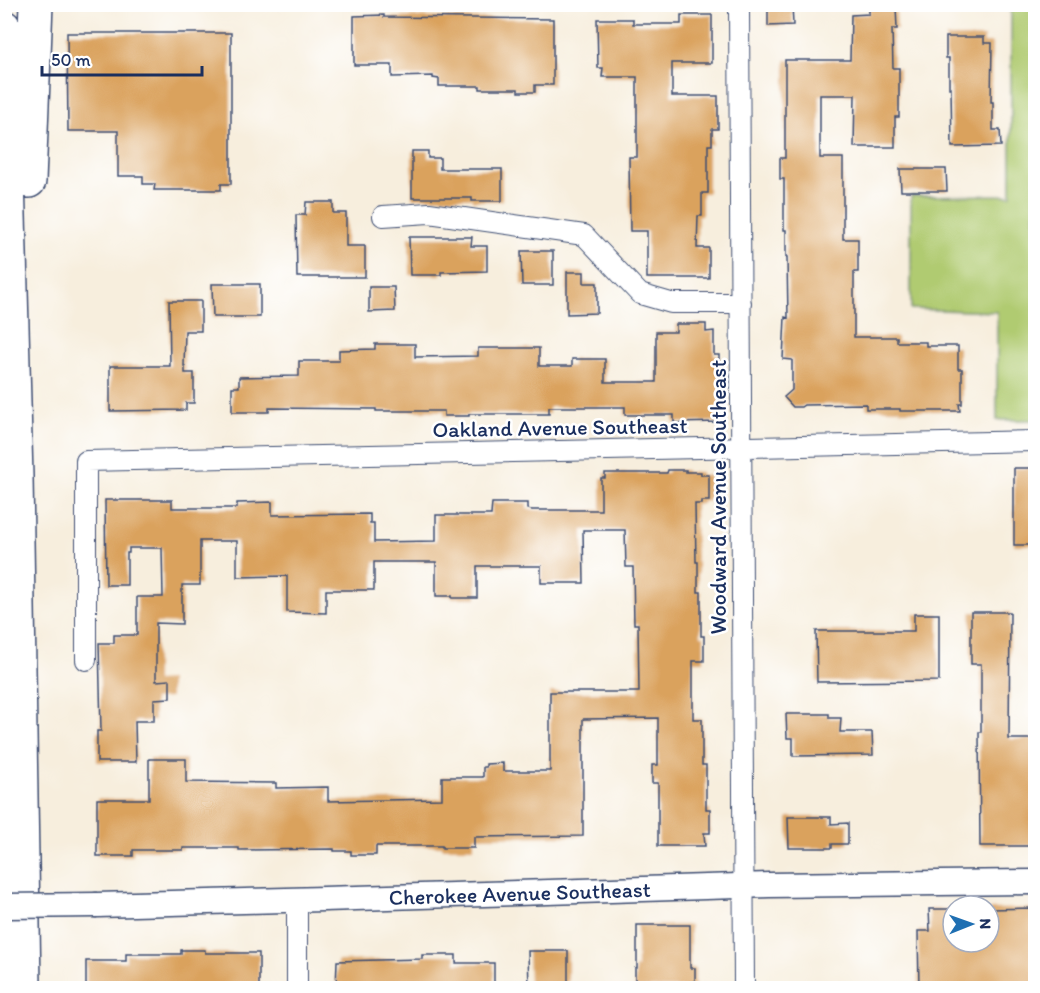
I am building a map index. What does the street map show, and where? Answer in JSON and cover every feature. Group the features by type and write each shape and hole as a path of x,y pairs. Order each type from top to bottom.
{"highway":[{"path":"16,477 36,4"},
{"path":"4,27 16,477 24,988"}],"street":[{"name":"Woodward Avenue Southeast","path":"739,4 744,988"},
{"path":"383,216 429,213 584,235 640,294 671,303 741,303"},
{"name":"Oakland Avenue Southeast","path":"86,660 86,461 1035,441"},
{"name":"Cherokee Avenue Southeast","path":"4,906 297,900 743,886 1035,882"},
{"path":"297,900 297,988"}],"green space":[{"path":"1035,6 1035,420 997,420 997,312 911,309 911,196 1011,195 1011,7"}],"building":[{"path":"768,4 792,4 793,25 768,26"},
{"path":"869,7 896,7 897,29 892,29 893,68 899,68 899,117 895,117 895,147 854,147 855,95 820,95 820,158 843,158 843,239 858,239 858,272 854,272 854,337 897,337 897,342 926,342 926,346 958,346 958,369 962,369 960,411 866,409 866,404 793,407 784,397 792,390 792,360 783,359 785,317 788,318 784,179 780,179 780,158 785,158 785,60 850,60 851,15 869,14"},
{"path":"384,15 384,17 553,19 553,85 535,85 535,92 518,92 518,89 480,89 480,86 439,86 439,79 433,76 392,77 392,65 354,65 354,16"},
{"path":"681,15 712,15 712,63 672,63 672,96 718,96 718,129 712,129 712,145 708,145 708,193 702,193 702,216 698,216 697,248 709,248 709,278 647,278 647,231 630,231 629,157 637,157 637,77 602,77 603,68 598,68 597,19 633,19 633,24 681,24"},
{"path":"67,33 231,33 231,184 221,184 221,190 154,190 155,184 143,184 143,176 118,176 118,131 68,131"},
{"path":"946,37 984,37 984,43 992,43 993,130 1000,130 1001,146 952,147 951,88 949,88 949,58 946,58"},
{"path":"412,151 428,151 428,158 440,158 440,169 502,169 502,201 472,201 472,198 412,198"},
{"path":"900,169 946,169 947,191 901,191"},
{"path":"306,202 333,202 333,213 346,213 346,246 365,246 365,277 297,277 296,215 305,215"},
{"path":"409,237 472,237 471,246 487,246 487,271 410,275"},
{"path":"521,251 553,251 553,285 522,285"},
{"path":"567,272 584,272 584,283 597,283 597,313 567,314"},
{"path":"212,284 260,284 260,317 213,317"},
{"path":"369,287 394,287 395,311 369,312"},
{"path":"169,301 201,301 201,331 185,331 184,366 185,373 194,373 194,403 186,403 186,410 110,411 110,366 170,366"},
{"path":"676,324 706,324 706,332 714,331 714,355 719,355 719,422 674,423 674,415 625,415 625,407 549,407 549,414 469,414 469,416 444,416 444,411 376,411 376,409 269,408 269,412 232,412 232,387 239,387 239,377 299,376 299,361 339,361 339,350 375,349 375,344 415,344 415,357 478,356 478,348 539,348 539,366 572,366 572,359 605,359 605,382 656,382 656,332 676,332"},
{"path":"1014,468 1035,468 1035,545 1014,545"},
{"path":"668,470 686,470 686,472 701,472 701,475 709,475 709,501 695,504 696,562 698,562 698,592 701,592 701,636 704,636 704,661 693,661 693,719 702,719 702,765 706,765 706,809 710,809 710,833 704,833 705,846 658,846 658,783 652,783 652,765 658,765 658,718 583,719 583,836 474,837 474,848 376,846 376,855 351,855 351,851 334,851 334,849 183,848 183,850 133,850 133,856 97,856 97,799 149,799 149,759 186,759 186,782 276,783 276,788 328,787 328,801 442,799 442,777 483,777 483,767 486,767 486,764 503,763 503,771 550,771 550,692 639,692 638,624 634,624 633,567 626,567 625,530 583,530 584,583 541,583 541,566 477,566 477,598 452,598 452,596 436,596 436,562 374,562 374,590 326,590 326,613 287,612 287,576 237,577 237,541 200,541 200,585 182,585 182,624 156,623 156,681 170,680 170,698 154,699 154,721 135,721 136,762 97,762 97,731 101,731 99,643 114,643 114,635 137,635 137,597 163,597 162,548 129,548 127,585 106,585 105,500 172,500 172,508 237,508 237,503 272,502 272,515 370,514 370,523 374,523 374,542 436,541 436,515 491,515 492,503 527,503 527,509 532,510 601,510 601,478 605,478 605,473 667,473"},
{"path":"971,612 1010,612 1009,739 1035,739 1035,846 980,846 981,664 971,664"},
{"path":"914,614 939,614 939,681 817,682 816,631 914,631"},
{"path":"786,714 829,714 829,718 841,718 840,732 872,732 873,755 793,756 793,738 787,738"},
{"path":"788,817 831,817 831,824 848,823 848,844 832,844 832,848 789,848"},
{"path":"1035,908 1035,988 919,988 918,931 930,931 929,909 941,909 941,954 1001,954 1001,909"},
{"path":"637,925 690,925 690,968 695,968 695,988 635,988"},
{"path":"181,950 205,950 205,953 259,953 259,988 86,988 86,961 126,961 126,954 181,954"},
{"path":"528,951 568,951 568,988 529,988"},
{"path":"422,955 456,955 456,963 494,963 494,988 336,988 337,961 422,959"}]}
